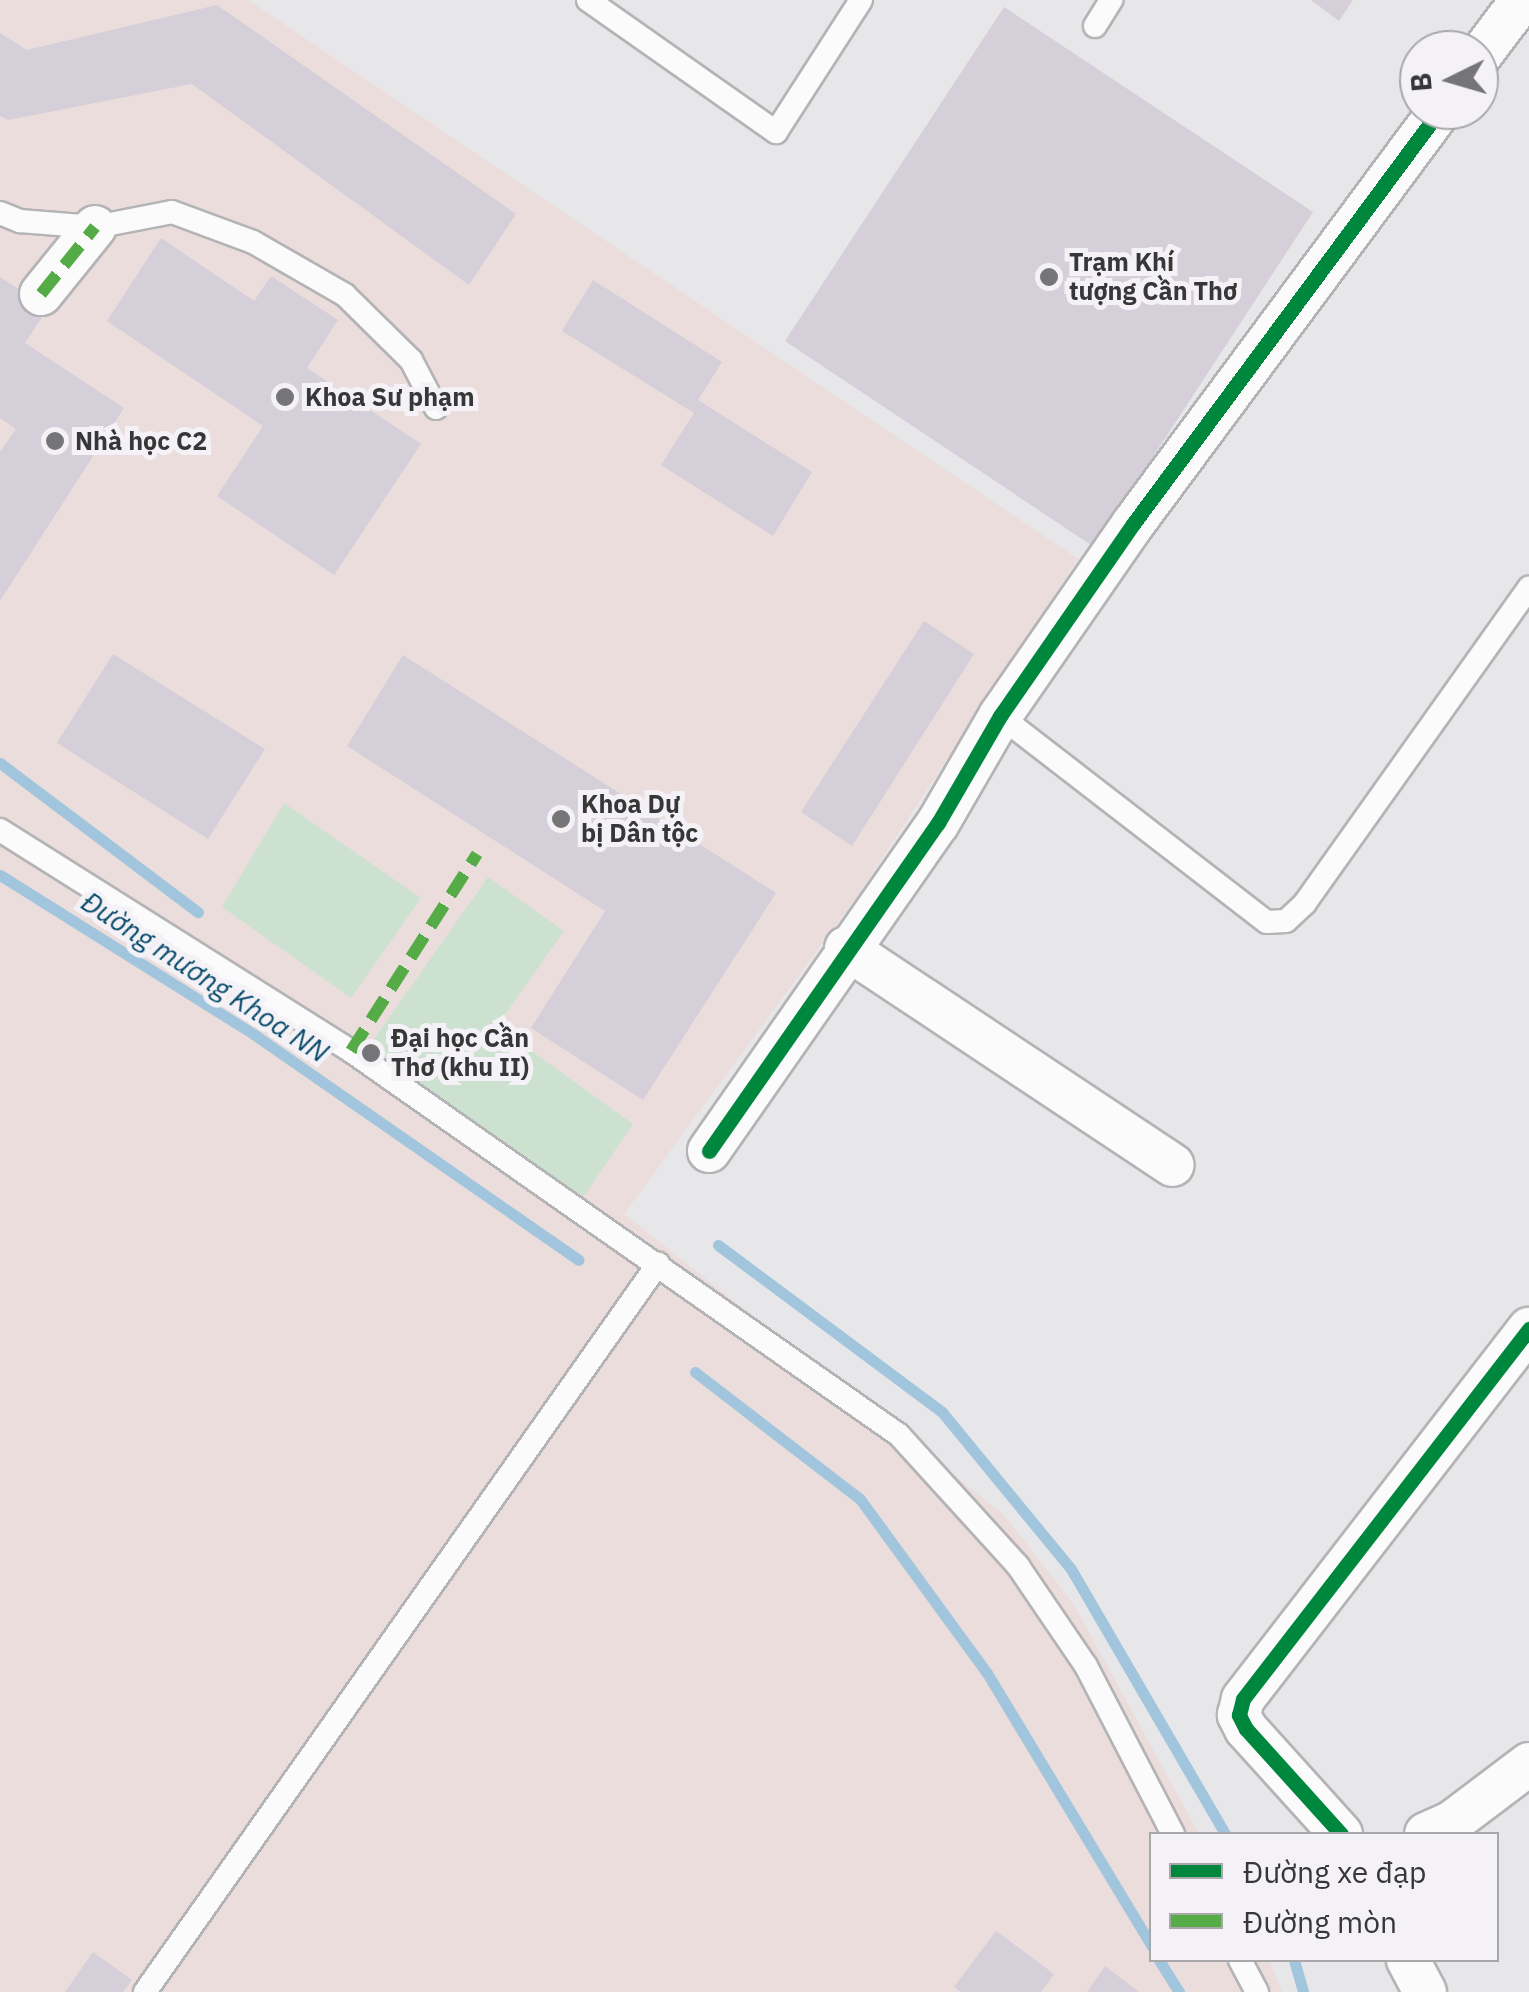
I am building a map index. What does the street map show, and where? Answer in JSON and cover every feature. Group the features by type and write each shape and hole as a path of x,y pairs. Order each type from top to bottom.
{"street":[{"path":"1499,30 1522,0"},
{"path":"709,1151 846,948 938,823 1000,716 1133,524 1425,130"},
{"path":"41,294 94,227"},
{"path":"846,948 1172,1164"},
{"path":"1339,1832 1246,1729 1239,1715 1243,1699 1529,1329"},
{"path":"1431,1832 1451,1823 1529,1764"},
{"path":"1409,1962 1425,1992"}],"lane":[{"path":"588,0 776,132 860,0"},
{"path":"1095,26 1111,0"},
{"path":"0,213 20,221 94,227 172,212 252,242 345,295 411,360 436,408"},
{"path":"1000,716 1267,922 1286,921 1306,903 1529,588"},
{"path":"0,830 351,1051 899,1435 1018,1566 1086,1666 1171,1832"},
{"path":"145,1992 658,1264"},
{"path":"1241,1962 1257,1992"}],"shaded area":[{"name":"Đại học Cần Thơ (khu II)","path":"0,0 248,0 1078,559 860,892 624,1214 1004,1515 1074,1605 1198,1832 1149,1832 1149,1962 1270,1962 1282,1992 0,1992"}],"green space":[{"path":"284,803 421,898 351,998 222,907"},
{"path":"488,877 564,931 497,1026 633,1124 582,1199 369,1046"}],"building":[{"path":"1311,0 1353,0 1339,21"},
{"path":"217,5 516,214 469,285 192,84 8,120 0,116 0,33 27,50"},
{"name":"Trạm Khí tượng Cần Thơ","path":"1004,7 1313,212 1094,547 785,341"},
{"name":"Khoa Sư phạm","path":"161,238 254,301 271,276 338,320 307,368 421,444 334,575 217,496 263,426 107,321"},
{"name":"Nhà học C2","path":"0,277 48,308 25,343 124,408 0,601 0,452 16,429 0,418"},
{"path":"593,280 722,362 698,400 812,472 773,536 661,465 694,413 562,331"},
{"path":"924,621 974,654 852,846 801,812"},
{"path":"113,654 265,749 208,839 57,743"},
{"name":"Khoa Dự bị Dân tộc","path":"403,655 776,893 643,1100 531,1028 605,911 347,746"},
{"path":"996,1931 1054,1974 1041,1992 961,1992 954,1987"},
{"path":"93,1952 132,1980 123,1992 65,1992"},
{"path":"1105,1966 1139,1992 1087,1992"}],"waterway":[{"path":"0,763 198,912"},
{"name":"Đường mương Khoa NN","path":"0,875 255,1035 579,1260"},
{"path":"718,1245 942,1412 1071,1569 1224,1832"},
{"path":"695,1372 860,1499 987,1673 1149,1942"},
{"path":"1160,1962 1179,1992"},
{"path":"1295,1962 1303,1992"}],"marked path":[{"path":"41,294 95,227"},
{"path":"351,1051 477,854"}],"cycle path":[{"path":"709,1151 938,823 1000,716 1133,524 1425,130"},
{"path":"1339,1832 1246,1729 1239,1715 1243,1699 1529,1329"}],"place":[{"name":"Trạm Khí tượng Cần Thơ","path":"1049,277"},
{"name":"Khoa Sư phạm","path":"285,397"},
{"name":"Nhà học C2","path":"55,441"},
{"name":"Khoa Dự bị Dân tộc","path":"561,819"},
{"name":"Đại học Cần Thơ (khu II)","path":"371,1053"}]}
